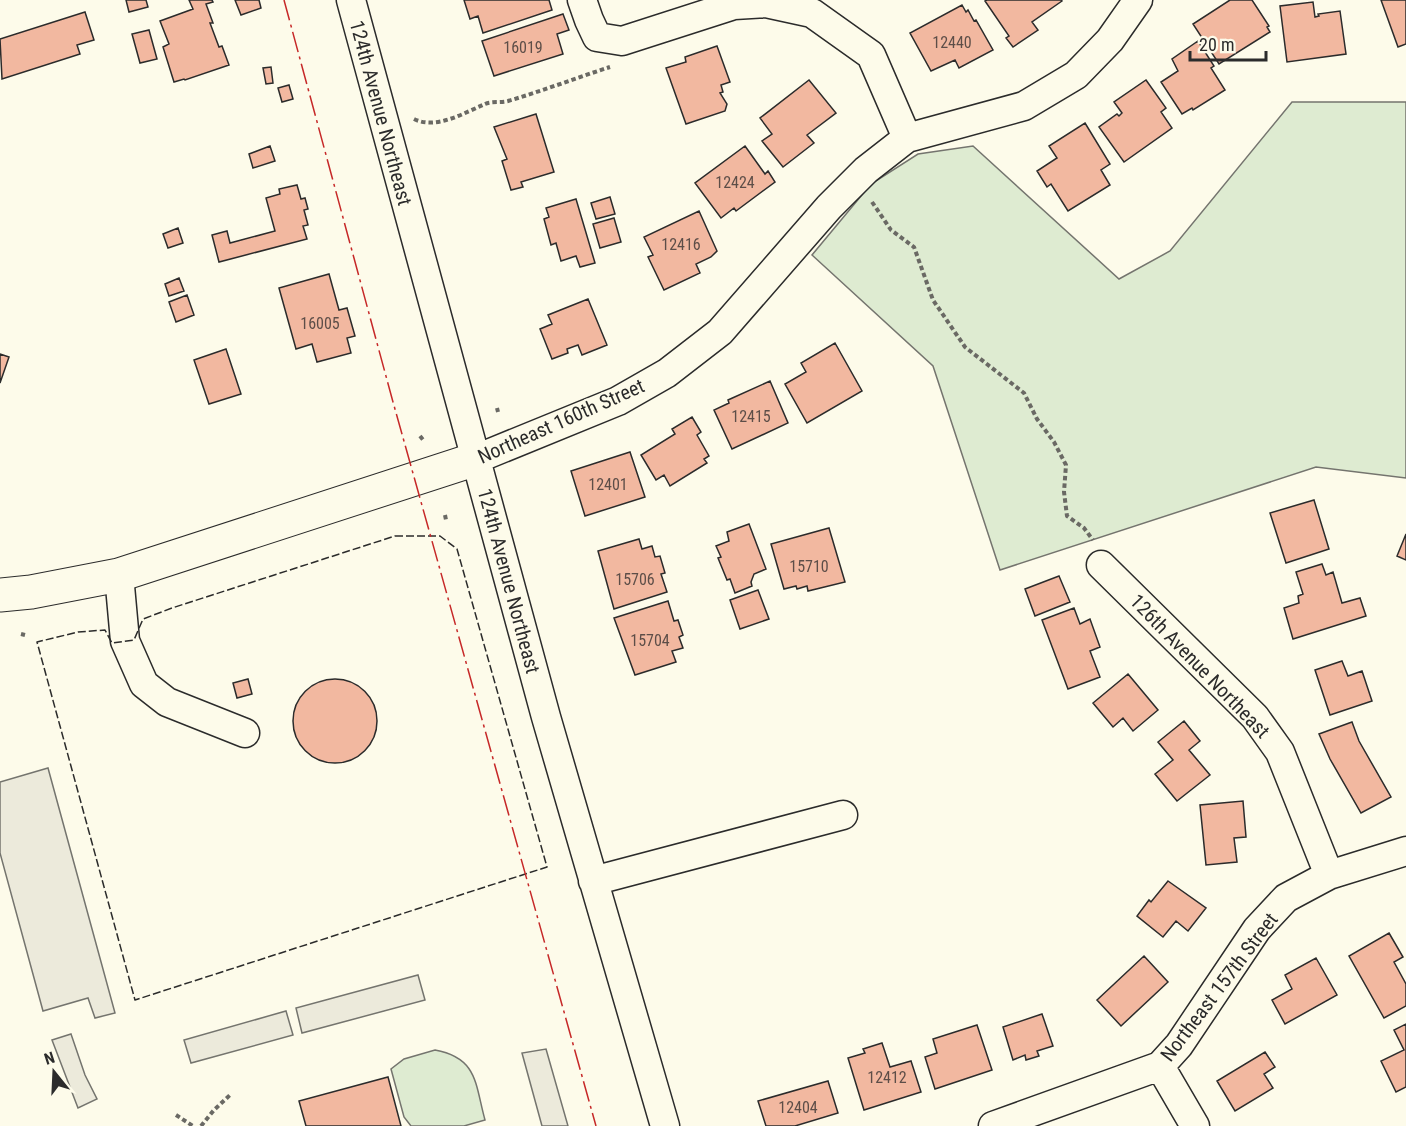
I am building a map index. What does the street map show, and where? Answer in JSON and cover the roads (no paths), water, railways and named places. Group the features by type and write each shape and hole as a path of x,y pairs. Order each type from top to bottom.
{"main road":[{"name":"Northeast 160th Street","path":"0,595 31,592 119,575 476,459"}],"street":[{"name":"124th Avenue Northeast","path":"351,0 593,881 666,1126"},
{"path":"582,0 597,37 622,41 734,5 766,3 812,13 871,55 907,138"},
{"name":"Northeast 160th Street","path":"476,459 618,401 667,373 720,332 829,207 866,170 907,138 1024,106 1076,75 1110,40 1138,0"},
{"name":"126th Avenue Northeast","path":"1101,565 1255,717 1280,752 1329,875"},
{"path":"119,575 125,641 144,684 167,702 245,733"},
{"path":"593,881 843,815"},
{"name":"Northeast 157th Street","path":"993,1126 1160,1066 1179,1045 1257,929 1286,898 1329,875 1406,851"},
{"path":"1160,1066 1195,1126"}]}
